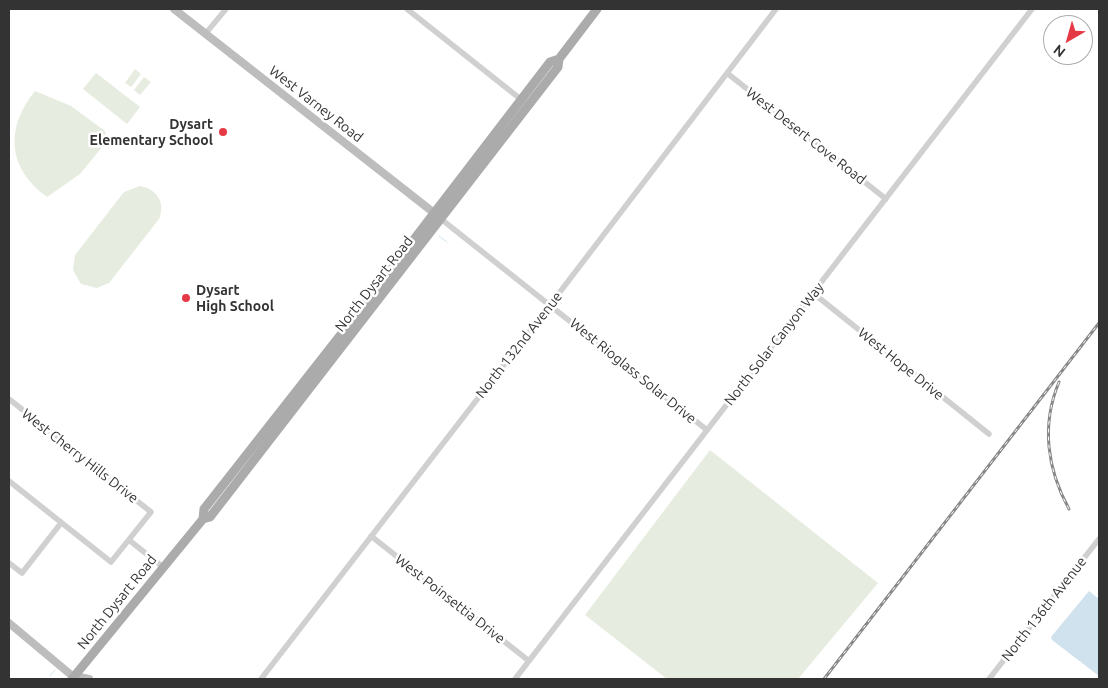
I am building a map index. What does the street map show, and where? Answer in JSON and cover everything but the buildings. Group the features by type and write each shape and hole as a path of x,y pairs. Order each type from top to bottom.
{"main road":[{"name":"North Dysart Road","path":"74,678 203,519 210,517 228,495 525,103 558,67 558,59 597,9"},
{"name":"North Dysart Road","path":"204,509 438,217"},
{"path":"203,519 204,509 214,506 221,497 228,495"}],"street":[{"name":"West Varney Road","path":"174,9 438,217"},
{"path":"206,33 226,9"},
{"path":"407,9 525,103"},
{"name":"North 132nd Avenue","path":"261,679 776,9"},
{"name":"North Solar Canyon Way","path":"515,679 1032,9"},
{"name":"West Desert Cove Road","path":"727,73 886,198"},
{"name":"West Rioglass Solar Drive","path":"438,217 707,430"},
{"name":"West Hope Drive","path":"813,294 989,434"},
{"name":"West Cherry Hills Drive","path":"9,399 151,512 129,540"},
{"path":"9,481 111,562 129,540 163,568"},
{"path":"9,562 22,573 62,523"},
{"name":"West Poinsettia Drive","path":"371,536 529,661"},
{"name":"North 136th Avenue","path":"989,679 1099,539"},
{"path":"9,623 74,678 89,679"}],"shaded area":[{"path":"135,69 141,74 131,87 125,83"},
{"path":"96,73 140,107 127,124 83,89"},
{"path":"144,77 151,82 140,95 134,90"},
{"path":"35,91 71,106 105,131 107,141 80,174 47,197 34,186 24,173 15,147 15,133 19,119 25,105"},
{"path":"140,186 151,190 161,202 159,219 109,283 97,288 81,284 73,270 75,255 124,192"},
{"path":"710,450 878,583 798,679 667,679 585,615"}],"water":[{"path":"1089,591 1099,599 1099,676 1052,640 1051,637"}],"waterway":[{"path":"439,236 447,242"},
{"path":"50,676 55,670"}],"railway":[{"path":"824,679 1099,323"},
{"path":"1059,382 1050,414 1049,447 1051,463 1069,509"}],"place":[{"name":"Dysart Elementary School","path":"223,132"},
{"name":"Dysart High School","path":"186,298"}]}
